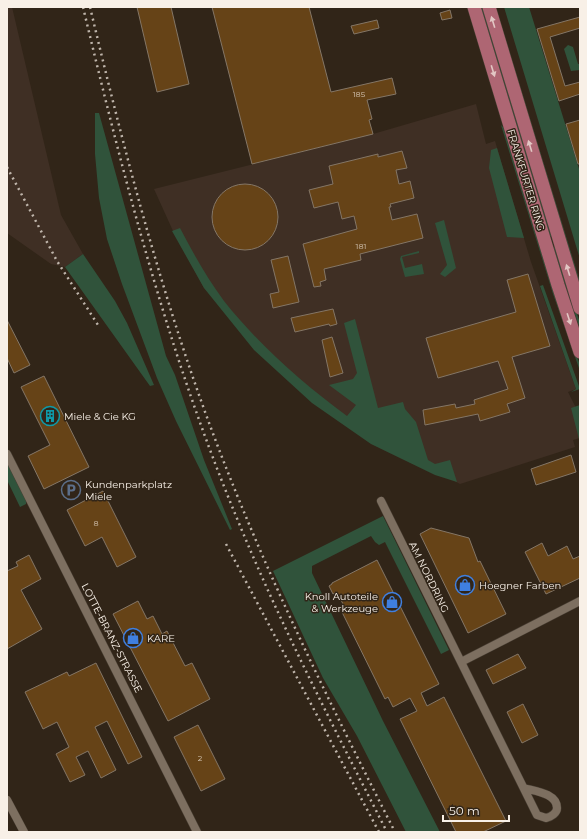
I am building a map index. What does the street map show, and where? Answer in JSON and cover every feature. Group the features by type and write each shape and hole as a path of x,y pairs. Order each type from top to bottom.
{"main road":[{"name":"FRANKFURTER RING","path":"474,7 556,278 580,352"},
{"name":"FRANKFURTER RING","path":"488,7 580,308"}],"street":[{"name":"LOTTE-BRANZ-STRASSE","path":"7,454 197,832"},
{"name":"AM NORDRING","path":"381,501 524,788"},
{"path":"461,662 580,601"},
{"path":"7,800 24,832"}],"shaded area":[{"path":"7,7 12,7 61,215 83,254 65,267 51,264 7,233"},
{"path":"476,104 486,144 495,141 531,262 576,389 568,392 577,410 580,438 573,440 575,447 460,484 337,419 204,288 173,231 154,189 373,134"}],"green space":[{"path":"479,7 483,7 552,236 548,237"},
{"path":"504,7 529,7 580,172 580,259"},
{"path":"498,14 580,282 580,290 496,15"},
{"path":"568,45 573,47 578,64 580,64 580,70 571,71 564,49"},
{"path":"95,113 99,113 166,356 175,375 204,460 232,529 230,530 176,421 157,378 107,239 99,198 95,154"},
{"path":"501,125 505,129 566,325 580,365 580,371 553,294"},
{"path":"497,148 524,238 507,237 489,168 491,150"},
{"path":"444,220 456,268 445,277 440,274 447,265 435,223"},
{"path":"180,228 212,283 237,317 282,363 347,416 356,405 329,385 353,379 357,373 344,323 355,319 378,408 403,402 405,409 416,422 428,460 435,464 450,460 457,482 435,475 371,444 312,403 254,350 204,288 172,231"},
{"path":"555,247 580,323 580,329 552,248"},
{"path":"419,251 419,253 402,257 405,268 422,264 424,274 405,277 400,259 401,256"},
{"path":"83,254 115,301 127,323 154,385 150,386 65,267"},
{"path":"543,285 580,389 571,392 576,389 540,286"},
{"path":"580,405 580,439 579,439 571,408"},
{"path":"7,462 26,499 26,504 20,507 7,480"},
{"path":"383,516 449,650 441,654 385,542 379,545 371,536 312,566 312,573 383,721 440,832 406,832 357,736 323,678 273,571"}],"building":[{"path":"137,7 171,7 189,84 157,92"},
{"path":"212,7 309,7 331,92 392,78 396,94 367,100 372,119 369,120 373,134 252,164"},
{"path":"450,10 452,18 442,20 440,13"},
{"path":"580,17 580,28 550,37 565,86 580,82 580,94 559,101 537,29"},
{"path":"377,20 379,28 354,34 351,26"},
{"path":"580,120 580,164 578,164 566,124"},
{"path":"402,151 407,168 396,170 399,184 410,181 414,198 390,204 391,207 389,207 392,220 417,214 423,238 360,254 361,260 324,269 326,280 320,282 321,286 314,287 303,244 357,229 354,216 342,219 338,202 314,208 309,190 333,184 329,166 378,154 378,157"},
{"path":"239,184 251,184 258,186 269,193 276,204 278,217 276,230 269,241 258,248 251,250 239,250 232,248 221,241 214,230 212,223 212,211 214,204 221,193 232,186"},
{"path":"288,256 299,302 273,308 270,294 279,292 271,260"},
{"path":"528,274 550,346 512,357 525,398 507,404 510,412 480,421 478,414 425,425 423,410 455,404 456,408 475,404 474,400 508,389 498,361 438,378 426,338 516,312 507,280"},
{"path":"333,309 337,324 330,326 329,324 295,332 291,318"},
{"path":"7,320 30,365 14,373 7,358"},
{"path":"332,337 343,373 330,377 322,340"},
{"name":"Miele & Cie KG","path":"44,376 89,467 44,489 28,456 50,445 21,387"},
{"path":"571,455 576,472 536,485 531,469"},
{"path":"103,491 136,557 117,567 102,537 85,546 67,510"},
{"path":"431,528 469,538 478,562 480,561 506,614 468,633 420,534"},
{"path":"542,543 548,556 567,546 573,559 580,556 580,578 546,594 525,552"},
{"path":"29,555 41,579 21,590 42,629 7,649 7,571 18,566 16,562"},
{"path":"377,560 439,684 421,693 427,706 444,697 506,821 483,832 456,832 400,719 417,711 410,698 393,707 388,697 385,699 340,608 344,606 337,592 333,594 329,586 332,583"},
{"path":"138,601 147,619 153,616 162,634 167,631 185,666 192,663 210,699 168,721 113,614"},
{"path":"518,654 526,668 493,684 486,670"},
{"path":"96,663 142,757 128,764 107,721 95,727 116,770 101,778 88,751 76,757 85,775 70,782 56,754 69,747 57,722 43,729 25,692 67,672 69,676"},
{"path":"523,704 538,735 522,743 507,712"},
{"path":"198,725 225,779 201,791 174,737"}],"railway":[{"path":"83,7 131,200 149,264 189,391 212,454 253,556 308,676 387,832"},
{"path":"90,7 115,111 143,215 190,369 208,420 228,473 272,577 344,731 395,832"},
{"path":"7,167 57,261 98,325"},
{"path":"226,544 379,832"}],"place":[{"name":"Miele & Cie KG","path":"50,416"},
{"name":"Kundenparkplatz Miele","path":"71,490"},
{"name":"Hoegner Farben","path":"465,585"},
{"name":"Knoll Autoteile & Werkzeuge","path":"392,602"},
{"name":"KARE","path":"133,638"}]}
